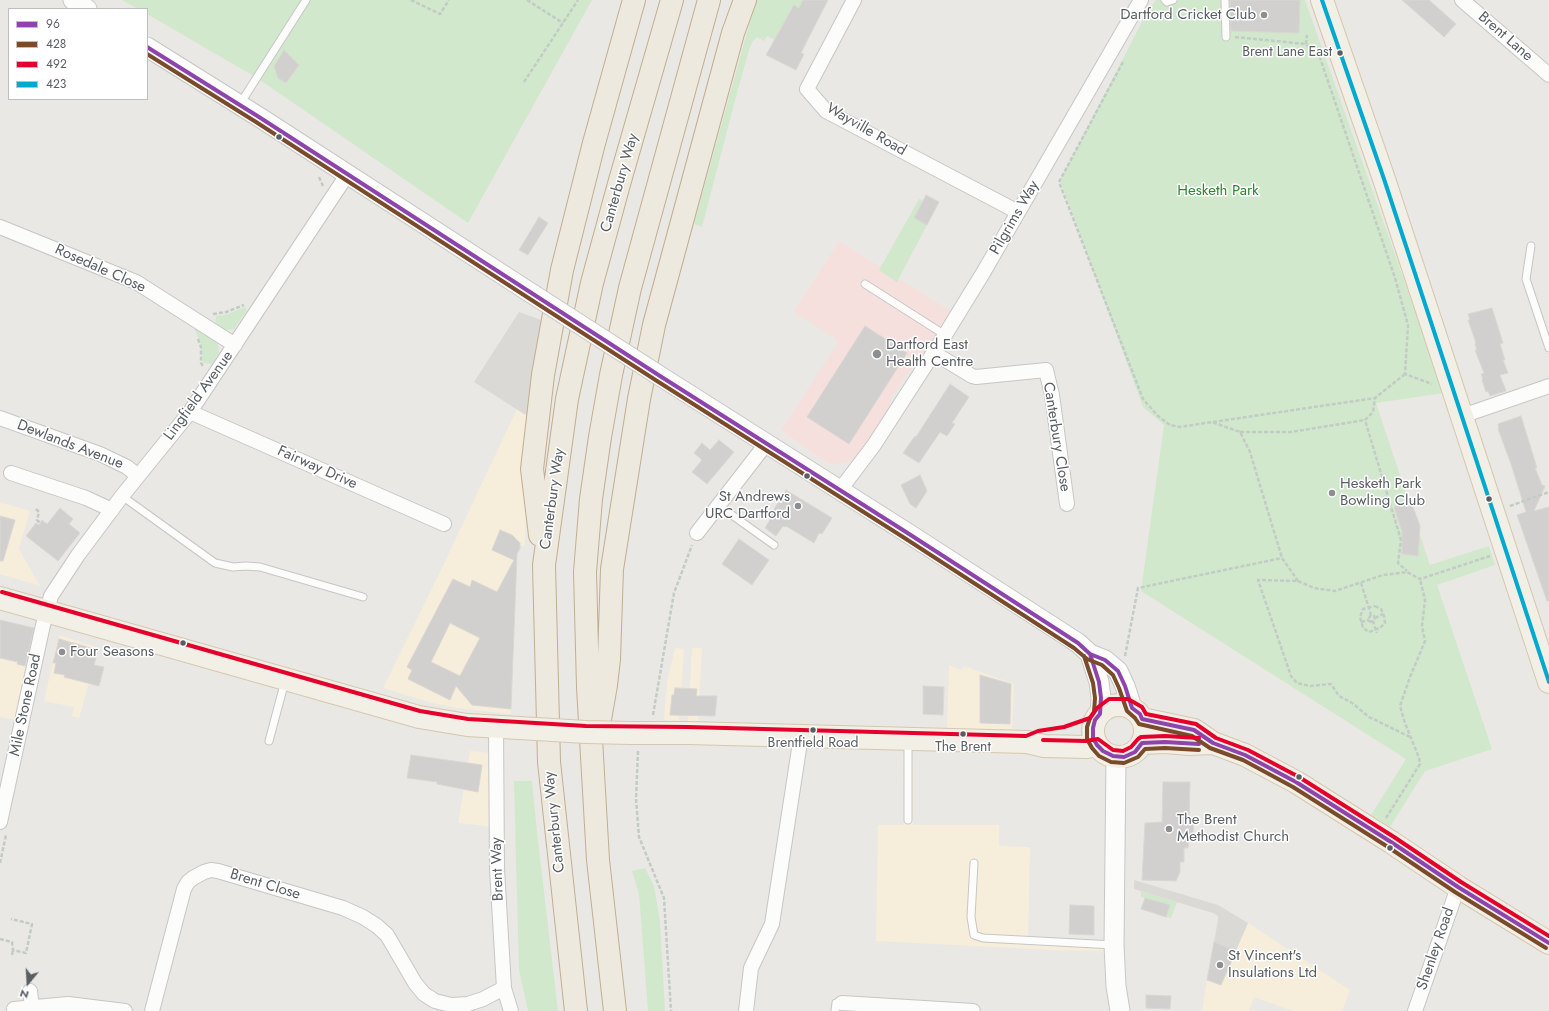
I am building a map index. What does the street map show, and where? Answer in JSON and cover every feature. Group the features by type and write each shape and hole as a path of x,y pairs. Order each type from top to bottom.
{"highway":[{"path":"544,565 532,469 543,375 562,270 594,142 634,0"},
{"name":"Canterbury Way","path":"576,1011 549,762 544,565 567,399 592,283 672,0"},
{"path":"615,1011 598,860 588,686 585,572 591,499 611,374 630,288 709,0"},
{"path":"593,762 607,678 612,569 639,398 654,325 733,33 744,0"}],"main road":[{"path":"73,0 86,8"},
{"path":"1322,0 1384,179 1549,682"},
{"path":"148,48 1078,643 1090,654 1105,660 1118,671 1144,730 1142,744 1130,756 1116,757 1106,753 1097,745 1093,735 1101,698 1099,682 1090,654"},
{"path":"0,598 419,717 467,725 586,732 1027,742 1044,746 1087,747 1097,745"},
{"path":"1027,742 1065,733 1097,719 1106,708 1114,704 1128,706 1137,714 1194,730 1214,743 1245,755 1296,782 1549,943"},
{"path":"1142,744 1165,742 1189,744 1214,743"},
{"path":"1116,757 1114,945 1116,986 1120,1011"}],"street":[{"name":"Wayville Road","path":"854,0 807,89 826,111 1018,212"},
{"name":"Pilgrims Way","path":"840,490 872,449 934,353 1141,0"},
{"name":"Brent Lane","path":"1462,0 1549,75"},
{"name":"Lingfield Avenue","path":"46,611 51,596 78,555 122,496 190,412 347,175"},
{"name":"Rosedale Close","path":"0,227 136,282 235,345"},
{"name":"Canterbury Close","path":"934,353 976,377 1046,370 1052,395 1066,504"},
{"path":"1462,416 1549,386"},
{"name":"Fairway Drive","path":"190,412 444,524"},
{"name":"Dewlands Avenue","path":"0,418 100,454 127,467 138,476"},
{"path":"696,533 766,444"},
{"path":"11,473 86,498 112,510"},
{"name":"Mile Stone Road","path":"0,822 4,785 46,611"},
{"name":"Brent Way","path":"496,727 497,869 504,988 511,1011"},
{"path":"746,1011 751,968 772,924 801,736"},
{"name":"Brent Close","path":"152,1011 184,888 193,878 211,870 343,908 363,917 387,935 415,983 432,1006 468,1004 483,999 504,988"},
{"name":"Shenley Road","path":"1415,1011 1458,886"},
{"path":"30,991 32,1007"},
{"path":"14,1009 72,1005 125,1011"},
{"path":"839,1007 973,1011"}],"lane":[{"path":"239,105 306,0"},
{"path":"1165,0 1166,2 1173,0"},
{"path":"1225,0 1226,37"},
{"path":"1531,246 1526,279 1549,348"},
{"path":"865,284 945,335"},
{"path":"122,496 205,558 215,563 233,567 260,567 363,597"},
{"path":"718,505 774,545"},
{"path":"269,742 285,679"},
{"path":"908,739 908,820"},
{"path":"974,863 971,917 974,935 983,938 1114,945"}],"path":[{"path":"411,0 440,14 449,0"},
{"path":"527,0 563,23"},
{"path":"524,82 578,0"},
{"path":"1306,44 1307,35"},
{"path":"1126,56 1059,182 1143,399 1158,416 1170,425 1180,427 1375,398 1405,374 1408,324 1395,278 1319,55 1306,44 1226,37"},
{"path":"316,174 321,179 324,190"},
{"path":"1405,374 1440,386 1454,394"},
{"path":"1212,422 1240,432 1290,432 1365,420 1373,412 1375,398"},
{"path":"1365,420 1401,540 1398,563 1407,572 1420,579 1506,551"},
{"path":"1240,432 1250,452 1282,558 1298,581"},
{"path":"1493,513 1549,492"},
{"path":"36,509 39,512 37,520 40,523"},
{"path":"671,1011 664,898 639,837 636,799 638,751 639,733 653,720 674,594 696,533"},
{"path":"1124,660 1138,588 1282,558"},
{"path":"1407,572 1383,575 1335,591 1314,588 1298,581 1258,580 1291,676 1297,683 1310,686 1331,684 1339,696 1352,703 1369,717 1410,737"},
{"path":"1377,833 1420,764 1419,758 1404,723 1400,706 1425,641 1422,626 1425,600 1420,579"},
{"path":"1362,583 1371,615 1369,620"},
{"path":"1375,606 1381,609 1385,623 1380,628 1369,632 1363,628 1360,617 1363,609 1369,607 1375,606"},
{"path":"1377,633 1374,622 1375,618 1383,614"},
{"path":"1371,615 1375,618"},
{"path":"1361,622 1369,620 1374,622"},
{"path":"0,863 6,835"},
{"path":"11,919 32,924 26,953 13,950"},
{"path":"0,939 7,939 12,942 12,955"}],"shaded area":[{"name":"Dartford East Health Centre","path":"839,241 951,311 915,367 908,372 891,398 889,411 862,453 848,462 833,464 821,459 781,430 839,341 794,312"},
{"path":"519,312 547,322 531,415 524,414 474,382"},
{"path":"517,409 524,414 531,415 525,546 520,546 517,555 511,714 456,708 432,703 383,688 440,572"},
{"path":"0,502 30,511 19,549 40,586 0,574"},
{"path":"0,620 33,628 36,633 17,720 0,717"},
{"path":"59,635 99,648 79,718 72,716 74,707 44,701"},
{"path":"675,648 684,649 679,721 664,720 667,682"},
{"path":"692,648 702,648 698,721 688,721"},
{"path":"949,665 962,670 964,666 1014,684 1012,733 947,731"},
{"path":"470,751 491,753 494,827 458,823"},
{"path":"903,755 913,755 913,825 999,825 999,846 1030,847 1028,938 1106,941 1106,951 1051,950 876,941 878,825 904,825"},
{"path":"1134,880 1218,905 1248,923 1221,985 1207,980 1218,916 1213,913 1134,889"},
{"path":"1248,923 1350,990 1342,1011 1293,1011 1254,997 1249,1011 1202,1011 1207,980 1221,985"}],"green space":[{"path":"122,0 592,0 468,223 257,78 148,15 148,8 136,8"},
{"path":"756,0 803,0 800,6 818,17 794,5 810,33 809,37 783,24 776,38 782,44 767,36 764,41 757,37 753,41 738,89 702,227 694,224"},
{"name":"Hesketh Park","path":"1156,0 1305,0 1444,393 1376,403 1430,565 1489,546 1495,565 1437,585 1492,749 1425,771 1390,827 1371,815 1406,759 1141,591 1164,425 1143,407 1060,180 1144,18"},
{"path":"919,199 923,201 914,218 927,225 897,282 879,270"},
{"path":"245,307 247,310 234,329 226,330 215,326 216,316 225,315"},
{"path":"192,324 209,335 218,345 219,352 212,364 203,363 201,343"},
{"path":"514,781 532,781 558,1011 528,1011 519,970"},
{"path":"645,868 654,886 660,922 665,1011 648,1011 639,894 632,871"},
{"path":"1141,891 1177,902 1171,918 1166,917 1169,905 1141,897"}],"building":[{"path":"803,0 828,0 801,53 804,54 796,70 766,55 794,5 799,8"},
{"name":"Dartford Cricket Club","path":"1230,0 1300,0 1299,33 1231,31"},
{"path":"1402,0 1429,0 1456,24 1444,37"},
{"path":"284,50 299,65 286,83 278,78 274,66"},
{"path":"926,195 939,202 927,225 914,218"},
{"path":"539,217 548,223 528,255 519,250"},
{"path":"1492,308 1503,343 1500,344 1505,360 1503,360 1508,373 1500,375 1506,391 1490,396 1488,391 1486,392 1482,380 1481,374 1484,373 1475,350 1477,350 1476,343 1468,320 1470,320 1468,314"},
{"path":"865,326 907,353 849,444 807,417"},
{"path":"950,384 969,397 952,423 955,424 947,436 940,432 919,463 903,453 915,436 916,437"},
{"path":"1521,416 1537,468 1535,468 1542,485 1545,486 1534,511 1549,507 1549,601 1547,601 1517,515 1526,512 1498,429 1498,424"},
{"path":"719,440 734,452 707,484 692,472 702,460 694,453 702,443 710,450"},
{"path":"920,475 927,491 916,508 910,504 901,485"},
{"path":"786,490 832,518 822,534 819,533 814,543 786,526 783,526 776,536 765,528 771,518 769,517"},
{"name":"Hesketh Park Bowling Club","path":"1411,501 1420,526 1418,556 1402,554 1402,531 1394,507"},
{"path":"60,508 73,519 69,524 80,533 58,561 26,536 36,523 39,525 42,520 47,524"},
{"path":"0,516 15,520 3,561 0,561"},
{"path":"500,530 512,535 520,543 520,548 517,554 511,709 472,705 456,686 450,700 408,679 412,670 407,667 453,579 470,587 472,580 497,592 514,560 492,550","holes":["450,623 480,638 460,676 431,662"]},
{"path":"739,539 769,560 752,585 722,564"},
{"path":"0,620 34,628 25,666 17,664 18,662 0,658"},
{"path":"59,639 98,650 94,665 104,667 99,686 54,673 56,663 53,663"},
{"path":"980,675 1011,684 1010,724 980,723"},
{"path":"923,686 944,687 943,715 923,714"},
{"path":"675,688 697,689 696,696 717,696 715,716 670,715 672,695 674,695"},
{"path":"411,755 482,765 478,792 437,784 437,782 407,778"},
{"name":"The Brent Methodist Church","path":"1163,782 1190,782 1189,822 1194,822 1193,835 1189,835 1188,848 1184,848 1184,862 1180,862 1180,872 1176,881 1142,880 1145,823 1162,822"},
{"path":"1145,898 1170,905 1166,917 1141,909"},
{"path":"1070,905 1094,906 1094,935 1069,934"},
{"name":"St Vincent's Insulations Ltd","path":"1214,942 1236,951 1221,985 1207,980"},
{"path":"1146,995 1171,996 1170,1009 1146,1008"}],"transit line":[{"name":"423","path":"1322,0 1384,179 1549,682"},
{"name":"96","path":"148,48 259,117 660,376 906,532 1078,643 1090,654 1105,660 1118,671 1125,686 1132,708 1140,714 1142,719 1194,730 1213,743 1245,755 1296,782 1391,842 1458,887 1549,943"},
{"name":"428","path":"148,55 256,122 657,381 903,537 1074,648 1087,659 1102,665 1113,675 1127,711 1139,724 1192,736 1210,748 1243,760 1293,787 1388,847 1455,892 1546,948"},
{"name":"492","path":"2,592 420,711 468,719 586,726 688,727 1026,736 1038,731 1064,727 1090,718 1097,708 1109,699 1128,699 1142,707 1146,714 1196,724 1216,738 1248,750 1299,777 1394,837 1461,882 1549,936"},
{"name":"96","path":"1090,654 1099,682 1101,698 1100,714 1095,720 1093,738 1103,751 1113,756 1124,757 1135,752 1142,743 1165,742 1199,744"},
{"name":"428","path":"1084,656 1093,683 1095,698 1094,712 1087,727 1087,739 1099,756 1111,762 1124,763 1138,757 1145,749 1165,748 1199,750"},
{"name":"492","path":"1043,740 1086,741 1098,739 1113,750 1123,751 1131,747 1141,737 1165,736 1199,738"}],"place":[{"name":"Dartford Cricket Club","path":"1264,15"},
{"name":"Brent Lane East","path":"1340,53"},
{"name":"Dartford East Health Centre","path":"877,354"},
{"name":"Hesketh Park Bowling Club","path":"1332,493"},
{"name":"St Andrews URC Dartford","path":"798,506"},
{"name":"Four Seasons","path":"62,652"},
{"name":"Brentfield Road","path":"813,730"},
{"name":"The Brent","path":"963,734"},
{"name":"The Brent Methodist Church","path":"1169,829"},
{"name":"St Vincent's Insulations Ltd","path":"1220,965"}]}
